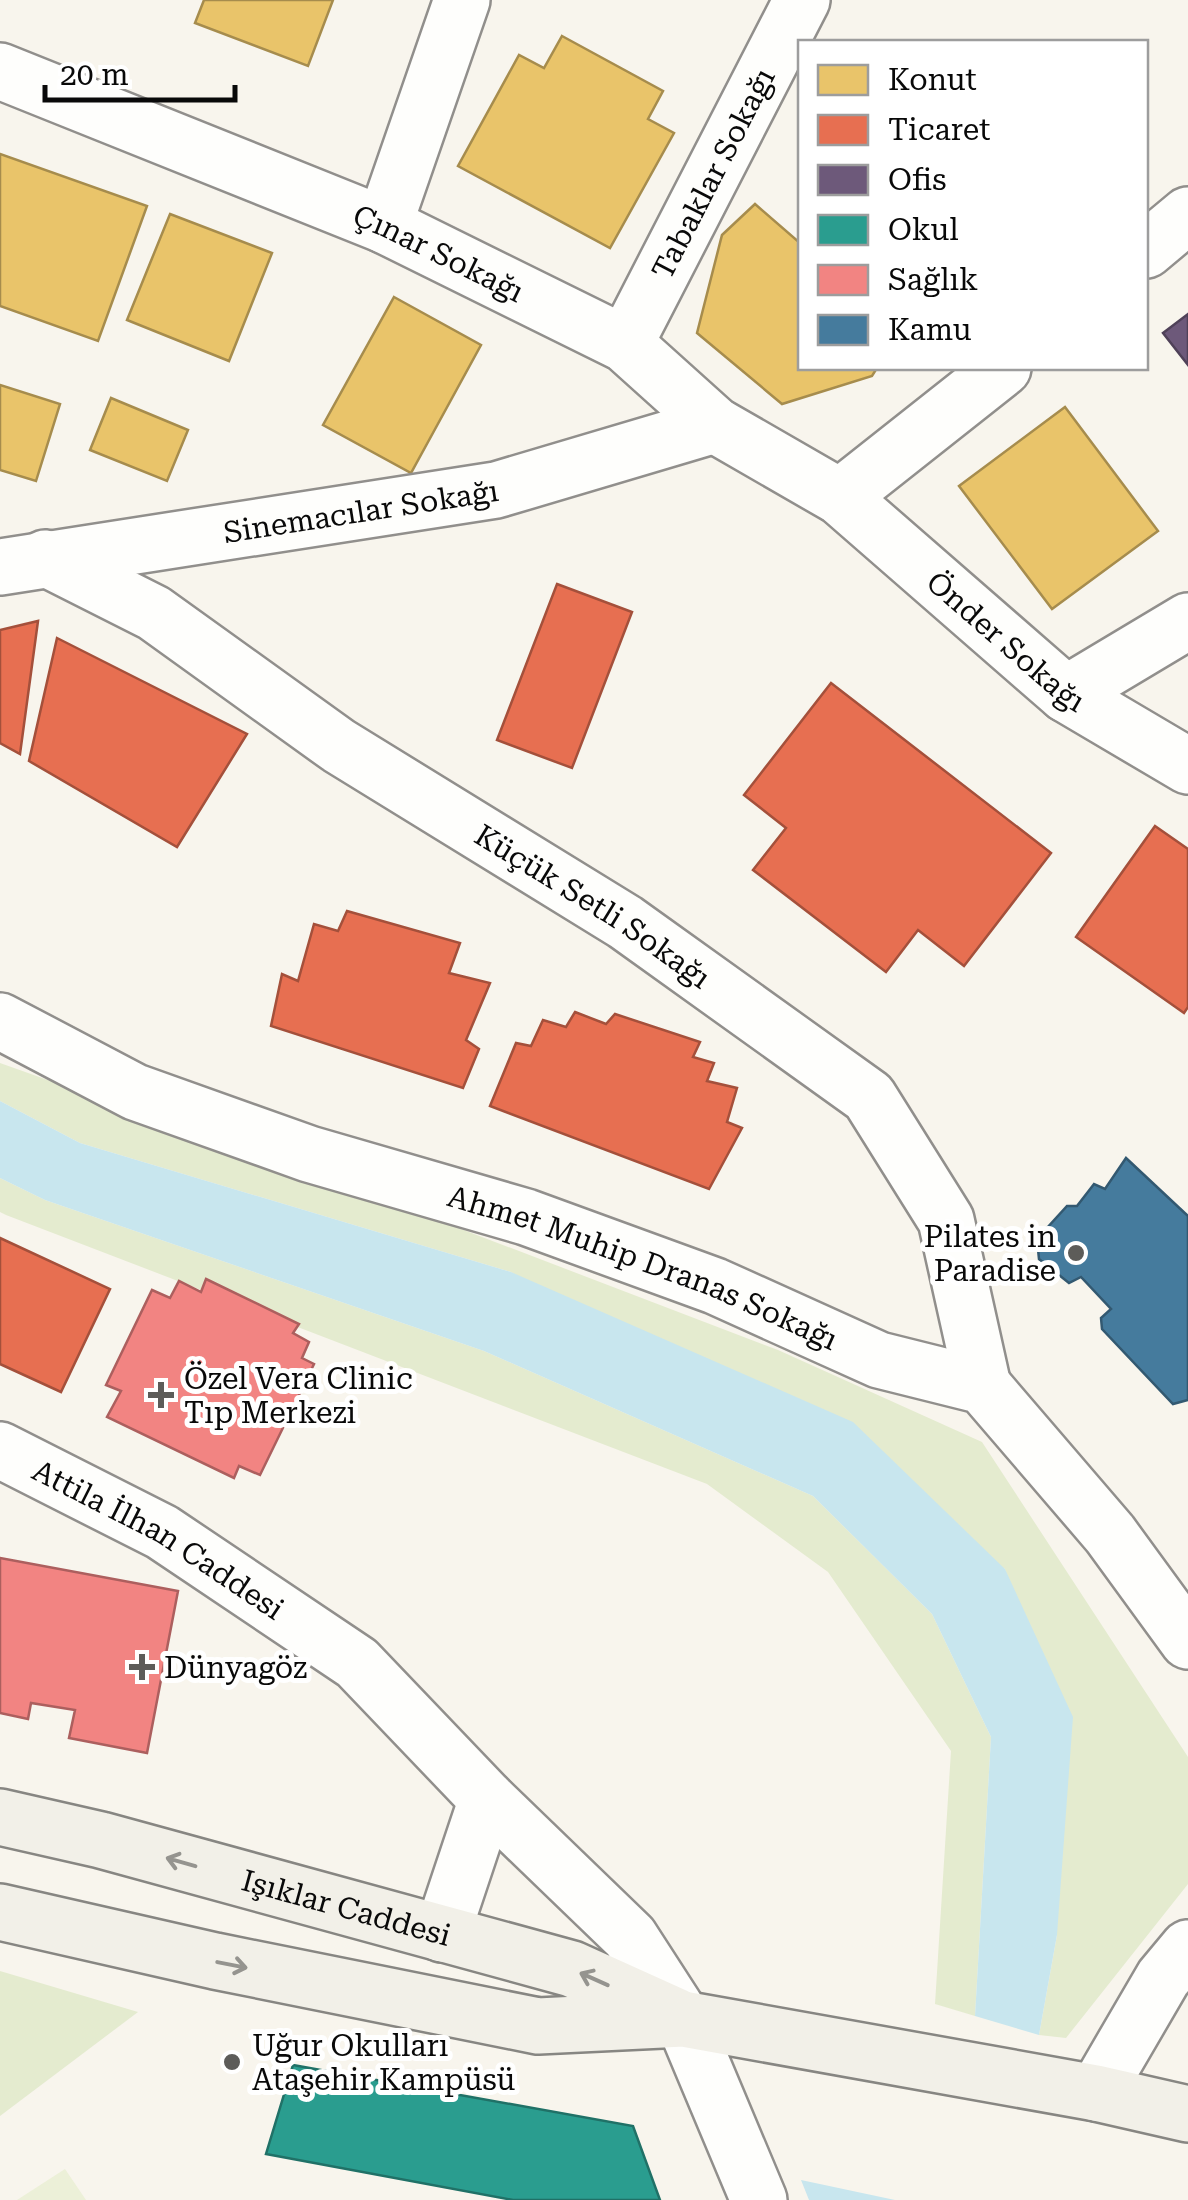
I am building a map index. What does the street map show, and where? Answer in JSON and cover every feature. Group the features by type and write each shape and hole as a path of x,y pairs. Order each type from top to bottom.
{"street":[{"path":"384,225 462,0"},
{"name":"Tabaklar Sokağı","path":"625,344 802,0"},
{"name":"Çınar Sokağı","path":"0,71 384,225 625,344 715,426 840,498"},
{"path":"1148,248 1188,216"},
{"path":"840,498 1000,370"},
{"name":"Sinemacılar Sokağı","path":"22,563 496,490 715,426"},
{"name":"Önder Sokağı","path":"840,498 1066,694 1188,766"},
{"name":"Küçük Setli Sokağı","path":"22,563 154,613 339,746 625,922 869,1098 946,1220 983,1386"},
{"path":"1066,694 1188,621"},
{"name":"Ahmet Muhip Dranas Sokağı","path":"0,1021 136,1092 309,1154 526,1217 715,1286 878,1360 983,1386"},
{"path":"983,1386 1110,1534 1188,1641"},
{"name":"Attila İlhan Caddesi","path":"0,1450 162,1532 358,1663 487,1798 630,1938 683,2020 759,2200"},
{"path":"442,1934 487,1798"},
{"name":"Işıklar Caddesi","path":"0,1816 572,1969 683,2020"},
{"name":"Işıklar Caddesi","path":"0,1912 215,1961 538,2026 683,2020 1096,2093 1188,2114"},
{"path":"1096,2093 1163,1978 1188,1948"}],"green space":[{"path":"0,1063 401,1206 778,1350 982,1442 1188,1757 1188,1884 1066,2038 1039,2035 1057,1935 1005,1569 511,1272 80,1143 0,1101"},
{"path":"0,1178 45,1200 484,1351 813,1496 932,1614 991,1737 975,2016 935,2004 951,1751 828,1572 707,1484 6,1215 0,1212"},
{"path":"0,1971 138,2012 0,2116"},
{"path":"65,2169 86,2200 17,2200"}],"water":[{"path":"0,1101 80,1143 511,1272 853,1422 1005,1569 1073,1717 1057,1935 1039,2035 975,2016 991,1737 932,1614 813,1496 484,1351 45,1200 0,1178"},
{"path":"801,2180 895,2200 809,2200"}],"building: Konut":[{"path":"204,0 333,0 308,66 195,23"},
{"path":"562,36 663,91 648,119 674,133 610,248 458,166 519,55 544,68"},
{"path":"0,154 147,206 98,341 0,306"},
{"path":"755,204 798,241 798,370 876,370 872,376 782,404 697,333 722,235"},
{"path":"170,214 272,253 229,361 127,320"},
{"path":"394,297 481,345 411,473 323,425"},
{"path":"0,385 60,404 36,481 0,470"},
{"path":"111,398 188,430 167,481 90,450"},
{"path":"1065,407 1158,531 1052,609 959,486"}],"building: Ticaret":[{"path":"557,584 632,612 572,768 497,740"},
{"path":"38,621 20,754 0,743 0,630"},
{"path":"57,638 247,734 177,847 29,761"},
{"path":"831,683 1051,853 964,966 918,930 886,972 753,870 786,828 744,795"},
{"path":"1155,826 1188,849 1188,1007 1184,1013 1076,937"},
{"path":"347,911 460,943 449,973 490,983 466,1040 479,1049 463,1088 271,1026 282,974 298,981 314,924 338,931"},
{"path":"575,1012 606,1024 615,1014 700,1042 693,1057 714,1063 707,1081 737,1088 727,1122 742,1128 709,1189 490,1106 516,1043 531,1046 543,1020 566,1027"},
{"path":"0,1238 110,1289 61,1392 0,1364"}],"building: Ofis":[{"path":"1188,314 1188,365 1163,333"}],"building: Okul":[{"path":"293,2065 633,2126 660,2200 513,2200 266,2154"}],"building: Sağlık":[{"path":"206,1279 299,1324 293,1333 309,1342 302,1358 314,1364 260,1475 239,1466 234,1478 107,1417 121,1391 106,1385 152,1290 170,1298 179,1281 201,1292"},
{"path":"0,1558 178,1591 147,1753 69,1738 75,1710 31,1703 28,1719 0,1713"}],"building: Kamu":[{"path":"1126,1158 1188,1216 1188,1400 1173,1404 1102,1329 1101,1318 1111,1309 1081,1277 1069,1283 1039,1259 1037,1239 1067,1206 1077,1206 1094,1184 1105,1189"}],"place":[{"name":"Pilates in Paradise","path":"1076,1253"},
{"name":"Özel Vera Clinic Tıp Merkezi","path":"161,1395"},
{"name":"Dünyagöz","path":"142,1667"},
{"name":"Uğur Okulları Ataşehir Kampüsü","path":"232,2062"}]}
